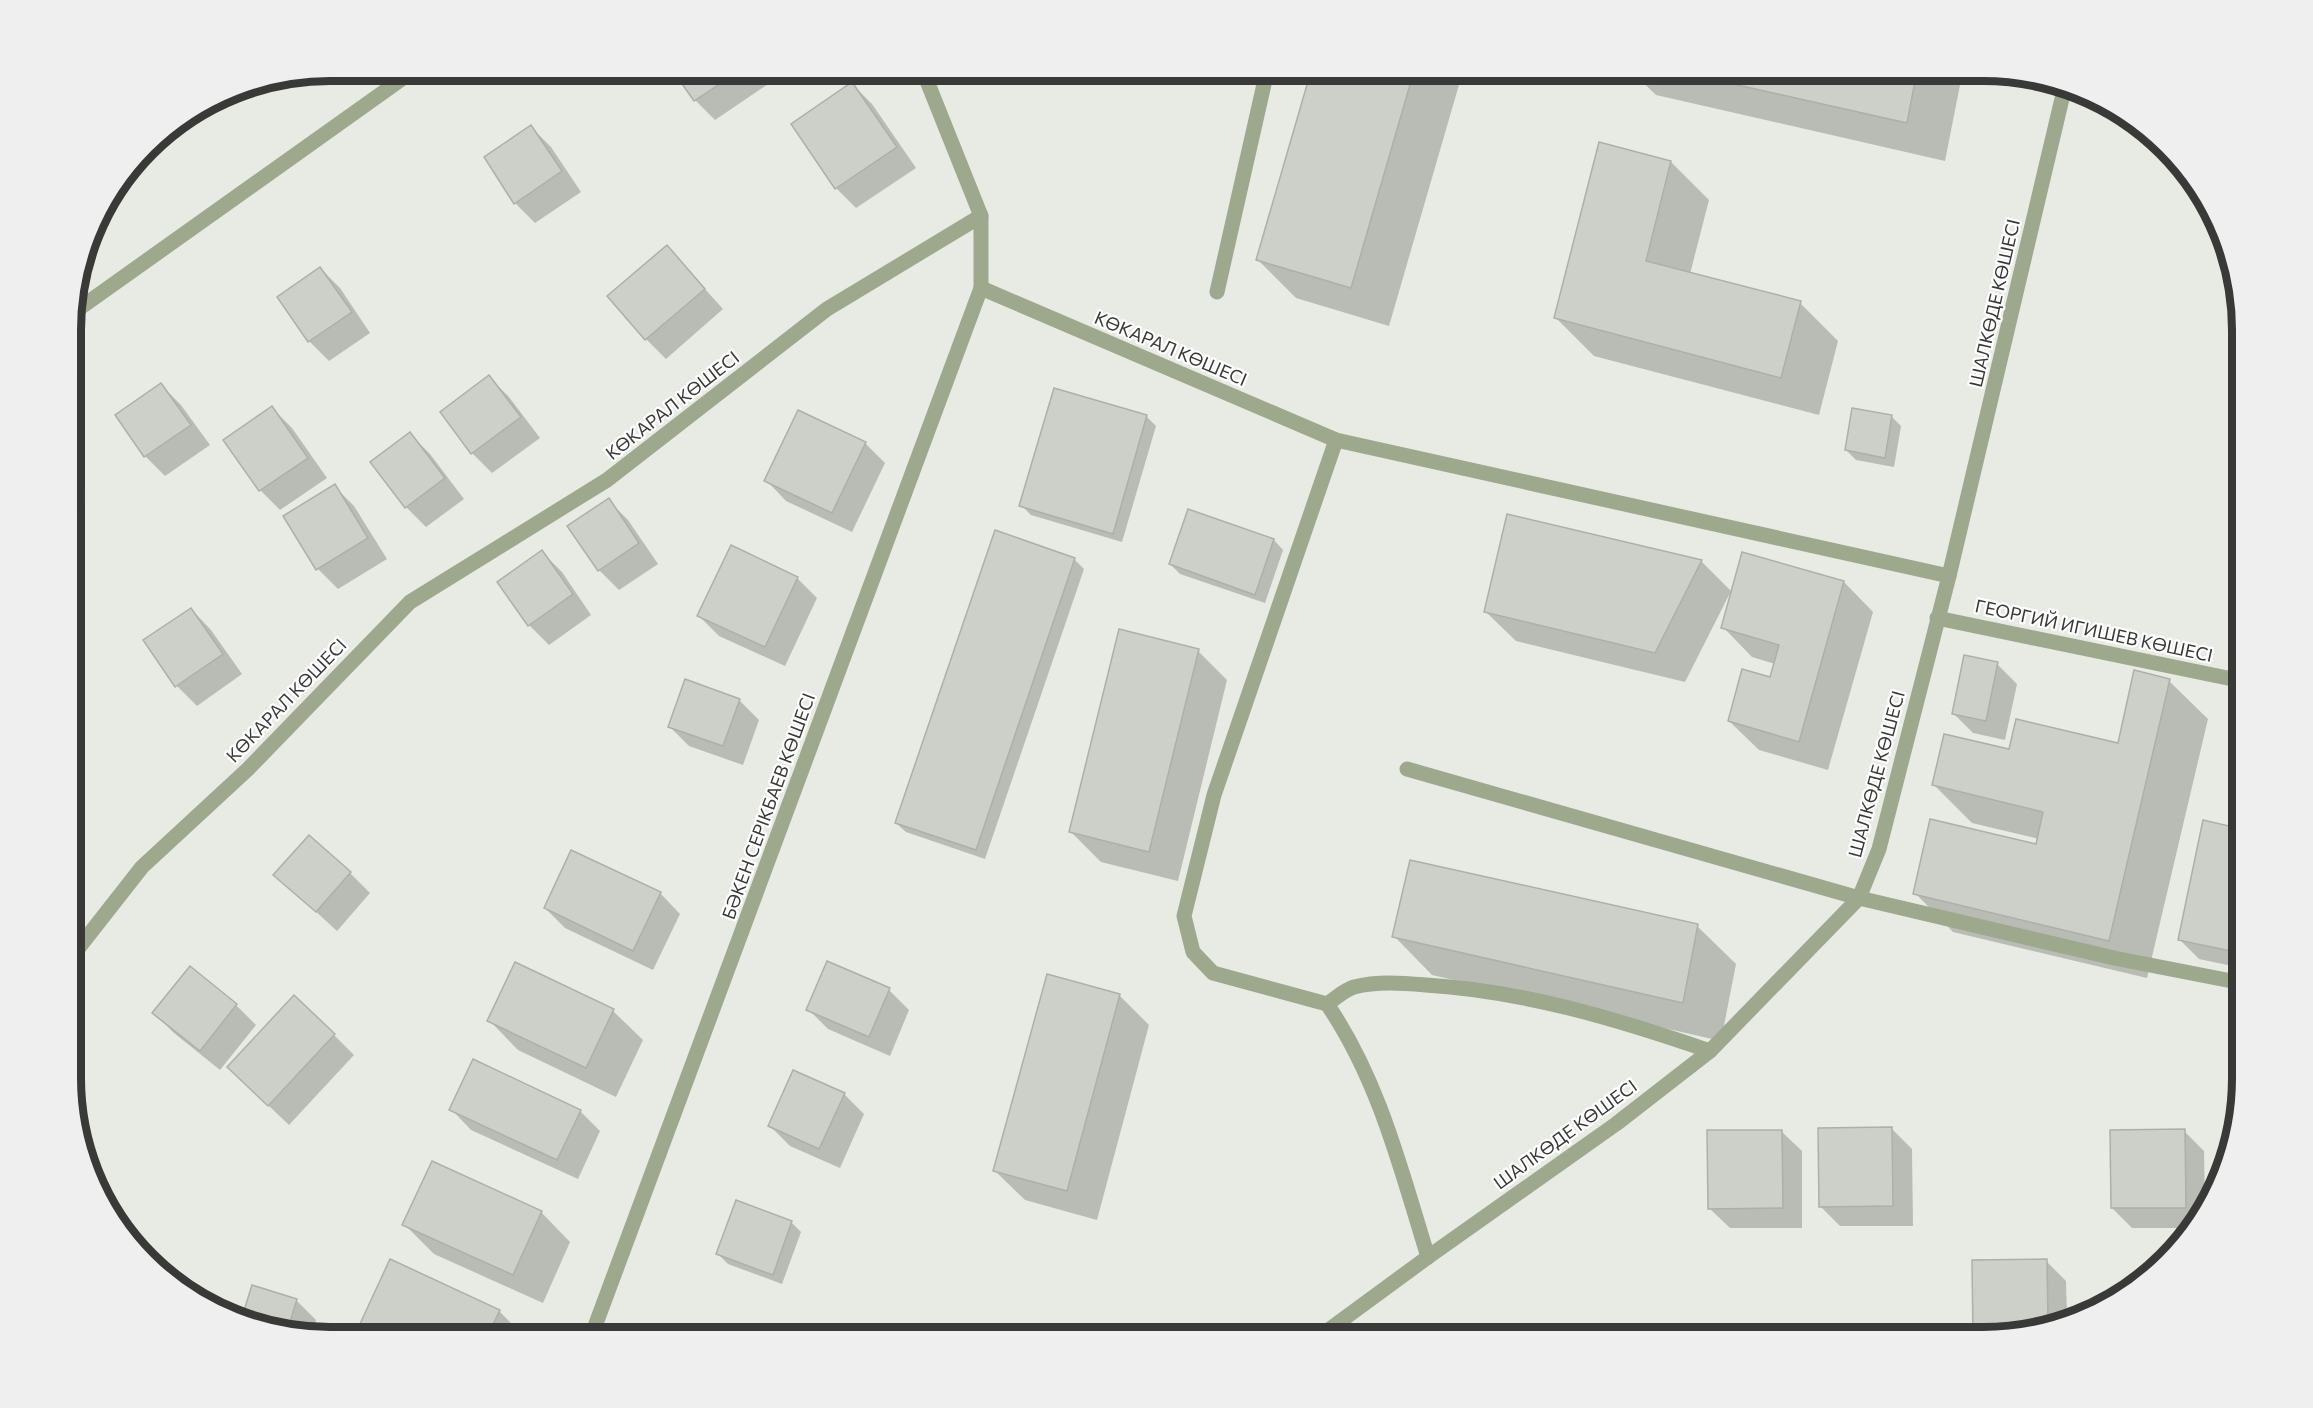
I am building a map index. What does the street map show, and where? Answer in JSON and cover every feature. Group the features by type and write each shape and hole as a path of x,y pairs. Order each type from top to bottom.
{"street":[{"path":"82,307 398,81"},
{"path":"927,81 981,216 981,288"},
{"path":"1218,292 1265,81"},
{"name":"ШАЛКӨДЕ КӨШЕСІ","path":"1333,1327 1616,1124 1710,1050 1859,898 1879,849 1949,576 2064,94"},
{"name":"КӨКАРАЛ КӨШЕСІ","path":"81,944 142,867 248,769 410,602 607,480 827,309 981,216"},
{"name":"КӨКАРАЛ КӨШЕСІ","path":"981,288 1336,440 1949,576"},
{"name":"БӘКЕН СЕРІКБАЕВ КӨШЕСІ","path":"595,1327 981,288"},
{"path":"1336,440 1214,795 1184,916 1193,952 1213,973 1327,1004 1355,1050 1386,1122 1428,1257"},
{"name":"ГЕОРГИЙ ИГИШЕВ КӨШЕСІ","path":"1937,618 2232,679"},
{"path":"1407,769 1859,898 2114,958 2232,981"},
{"path":"1327,1004 1352,987 1388,982 1461,987 1541,1000 1633,1024 1710,1050"}],"building":[{"path":"680,81 724,81 694,101"},
{"path":"1308,81 1411,81 1351,288 1256,260"},
{"path":"1720,81 1915,81 1907,123"},
{"path":"852,82 897,147 835,189 791,124"},
{"path":"531,125 562,171 514,204 484,157"},
{"path":"1599,142 1671,161 1646,261 1801,301 1781,378 1554,318"},
{"path":"667,245 705,289 645,340 607,296"},
{"path":"320,267 352,312 308,342 277,297"},
{"path":"489,375 521,417 471,454 440,412"},
{"path":"161,383 191,425 144,457 115,415"},
{"path":"1054,388 1147,415 1113,534 1019,506"},
{"path":"272,406 308,458 259,491 223,440"},
{"path":"1852,408 1892,415 1885,458 1845,450"},
{"path":"798,410 866,442 832,513 764,481"},
{"path":"410,432 445,478 405,508 370,462"},
{"path":"335,484 368,538 316,570 283,516"},
{"path":"609,498 639,543 598,571 567,526"},
{"path":"1188,509 1274,539 1255,595 1169,564"},
{"path":"1507,514 1702,560 1655,653 1484,612"},
{"path":"995,530 1075,558 976,850 895,823"},
{"path":"731,545 798,577 765,647 697,616"},
{"path":"542,550 573,594 528,626 497,582"},
{"path":"1742,552 1844,581 1799,742 1728,721 1742,669 1770,677 1779,645 1721,628"},
{"path":"191,608 223,654 175,687 143,640"},
{"path":"1119,629 1199,649 1149,852 1069,832"},
{"path":"1964,655 1998,662 1986,721 1952,714"},
{"path":"2134,670 2170,679 2109,941 1913,894 1930,819 2036,844 2043,812 1932,785 1944,734 2009,749 2016,719 2118,743"},
{"path":"685,679 740,699 723,746 668,727"},
{"path":"2203,820 2232,827 2231,951 2178,940"},
{"path":"309,835 351,872 316,912 273,875"},
{"path":"571,850 661,892 633,951 544,908"},
{"path":"1410,860 1698,924 1683,1003 1392,937"},
{"path":"827,961 890,988 869,1037 806,1010"},
{"path":"515,962 614,1009 586,1068 487,1021"},
{"path":"190,966 237,1004 200,1051 152,1013"},
{"path":"1047,974 1120,994 1067,1191 993,1171"},
{"path":"294,995 335,1034 268,1106 227,1067"},
{"path":"473,1059 581,1110 557,1160 449,1110"},
{"path":"793,1070 845,1093 819,1149 768,1126"},
{"path":"1892,1127 1893,1206 1819,1207 1818,1128"},
{"path":"2185,1129 2186,1208 2111,1208 2110,1130"},
{"path":"1707,1130 1782,1130 1783,1208 1708,1209"},
{"path":"432,1161 542,1211 513,1275 402,1225"},
{"path":"736,1200 792,1221 773,1275 716,1254"},
{"path":"390,1259 500,1310 492,1327 359,1326"},
{"path":"2047,1259 2048,1319 2015,1325 1973,1327 1972,1260"},
{"path":"252,1285 297,1299 290,1323 244,1311"}]}
